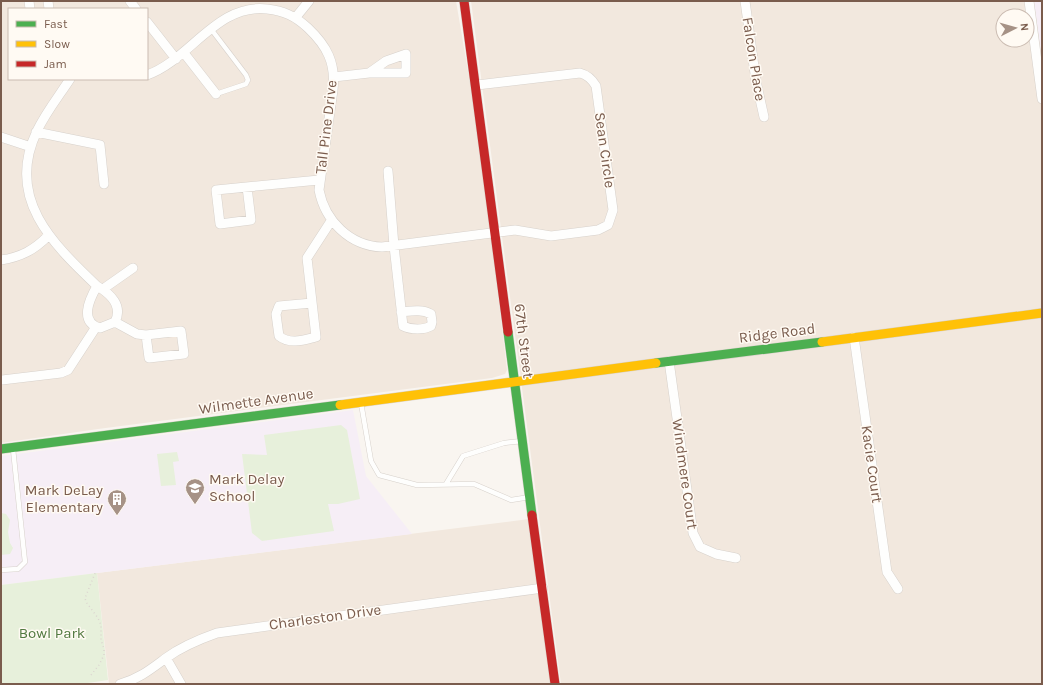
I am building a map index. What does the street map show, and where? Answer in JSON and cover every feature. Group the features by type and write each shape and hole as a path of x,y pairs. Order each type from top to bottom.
{"street":[{"path":"296,17 309,1"},
{"name":"67th Street","path":"464,1 477,85 555,684"},
{"name":"Falcon Place","path":"745,1 756,81 764,117"},
{"path":"1029,1 1042,99"},
{"name":"Tall Pine Drive","path":"148,75 158,71 176,59 228,17 251,5 273,9 296,17 321,40 331,61 334,77 320,180 321,200 331,221 341,231 363,244 372,247 394,246 496,232"},
{"path":"148,23 176,59"},
{"path":"184,53 216,94"},
{"path":"334,77 369,73"},
{"name":"Sean Circle","path":"477,85 580,73 589,76 596,86 613,210 610,221 604,228 598,230 551,236 515,230 496,232"},
{"path":"69,80 36,132 31,147 28,167 29,192 34,210 48,236 100,288 115,300 118,306 115,322 106,327 96,327 89,319 87,307 100,288 133,268"},
{"path":"36,132 100,145 104,184"},
{"path":"1,137 31,147"},
{"path":"388,171 394,246 402,312"},
{"path":"247,187 251,220 220,224 216,190 247,187 320,180"},
{"path":"312,303 279,306 276,314 279,336 283,340 296,342 316,337 307,258 331,221"},
{"path":"1,260 16,257 28,252 48,236"},
{"name":"Ridge Road","path":"515,381 1042,313"},
{"path":"115,322 137,334 146,335 182,331 184,354 149,358 146,335"},
{"path":"2,380 61,373 68,370 96,327"},
{"name":"Kacie Court","path":"854,337 887,572 898,589"},
{"name":"Windmere Court","path":"669,361 692,533 700,547 716,554 736,558"},
{"name":"Wilmette Avenue","path":"1,449 515,381"},
{"name":"Charleston Drive","path":"120,684 144,675 166,658 200,639 231,630 543,588"},
{"path":"166,658 181,684"}],"lane":[{"path":"211,30 246,75 248,80 246,84 216,94"},
{"path":"361,402 371,461 378,475 417,485 474,484 511,500 530,497"},
{"path":"446,484 463,456 504,443 523,441"},
{"path":"1,570 18,569 25,562 12,447"}],"path":[{"path":"92,675 104,655 101,625 85,598 96,571"}],"shaded area":[{"path":"1,1 456,1 479,136 507,370 505,374 492,378 1,443"},
{"path":"471,1 1034,1 1035,8 995,8 995,48 1035,48 1035,8 1042,59 1042,684 561,684"},
{"path":"1034,1 1042,1 1042,59 1035,8"},
{"name":"Mark Delay School","path":"353,410 366,476 412,534 1,585 1,456"},
{"path":"529,519 551,684 109,684 97,573"}],"green space":[{"path":"341,425 347,430 360,499 338,504 328,504 334,531 262,541 252,533 242,454 267,455 264,435"},
{"path":"177,452 179,461 173,462 176,485 161,486 157,454"},
{"path":"1,513 6,514 10,520 8,532 10,543 13,548 10,554 1,555"},
{"name":"Bowl Park","path":"97,573 108,680 81,684 1,684 1,585"}],"traffic: fast":[{"path":"508,332 532,515"},
{"path":"656,363 822,342"},
{"path":"1,449 340,405"}],"traffic: slow":[{"path":"822,342 1042,313"},
{"path":"340,405 656,363"}],"traffic: jam":[{"path":"464,1 508,332"},
{"path":"532,515 555,684"}],"place":[{"name":"Mark Delay School","path":"195,505"},
{"name":"Mark DeLay Elementary","path":"117,516"}]}
